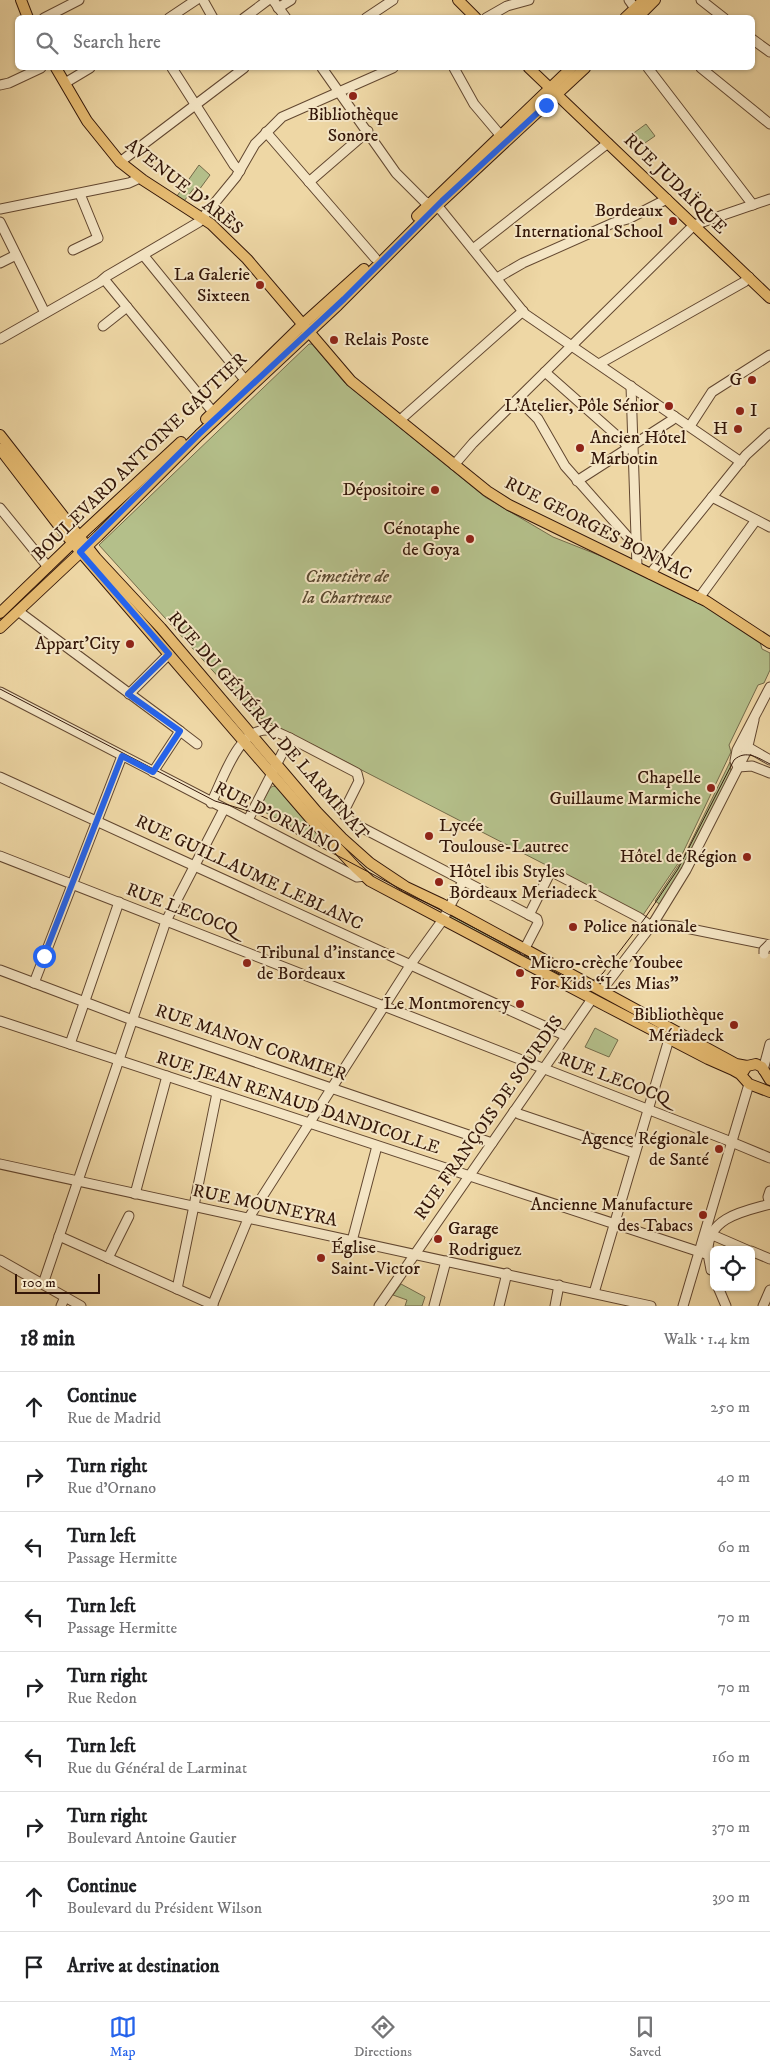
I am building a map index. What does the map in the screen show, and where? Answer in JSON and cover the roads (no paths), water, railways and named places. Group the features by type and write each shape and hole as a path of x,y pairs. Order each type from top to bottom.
{"main road":[{"path":"21,0 27,15"},
{"path":"458,0 473,15"},
{"path":"637,12 644,0"},
{"path":"637,12 655,0"},
{"name":"AVENUE D'ARÈS","path":"57,70 87,120 120,162 140,178 203,218 247,259 306,328"},
{"name":"RUE JUDAÏQUE","path":"531,70 770,298"},
{"path":"306,328 553,91 569,70"},
{"path":"306,328 375,258 433,206 501,136 553,91 582,70"},
{"name":"BOULEVARD ANTOINE GAUTIER","path":"0,613 48,567 80,544 245,380 306,328"},
{"name":"BOULEVARD ANTOINE GAUTIER","path":"137,488 306,328"},
{"name":"RUE GEORGES BONNAC","path":"306,328 351,380 487,491 509,505 699,598 770,643"},
{"path":"0,435 80,544"},
{"path":"2,455 80,544"},
{"path":"0,628 80,544"},
{"name":"RUE DU GÉNÉRAL DE LARMINAT","path":"80,544 169,654 247,737 340,851 365,876"},
{"name":"RUE DU GÉNÉRAL DE LARMINAT","path":"80,544 161,628 247,737"},
{"name":"RUE DU GÉNÉRAL DE LARMINAT","path":"275,769 360,855 388,876 736,1064 750,1065"},
{"name":"RUE D'ORNANO","path":"365,876 442,920 669,1039 733,1070 749,1083 770,1092"},
{"path":"750,1065 759,1065 766,1074 763,1081 749,1083 744,1071 750,1065"}],"street":[{"path":"50,15 79,0"},
{"path":"174,15 196,0"},
{"path":"203,0 211,15"},
{"path":"248,15 268,0"},
{"path":"284,15 276,4 290,0"},
{"path":"370,15 393,0"},
{"path":"491,15 507,6 529,0"},
{"path":"701,0 720,15"},
{"path":"755,41 770,52"},
{"path":"0,84 8,83 36,70"},
{"path":"65,83 87,70"},
{"path":"173,70 234,165 240,171"},
{"path":"120,162 240,70"},
{"path":"324,70 396,173 433,206 441,210 525,314 741,462"},
{"path":"0,339 177,237 203,218 240,171 250,150 282,117 388,70"},
{"path":"455,70 474,104 501,136"},
{"path":"650,70 753,205"},
{"path":"703,70 770,124"},
{"path":"266,132 375,258"},
{"path":"309,182 368,132"},
{"path":"473,249 608,143"},
{"path":"0,209 80,194 136,181 140,178"},
{"path":"73,250 98,238 80,194"},
{"path":"454,465 473,443 694,225 770,199"},
{"path":"497,278 523,263 613,223 628,219 667,200"},
{"path":"0,222 45,313"},
{"path":"0,263 16,255"},
{"path":"144,256 245,380"},
{"path":"598,364 744,282 748,277"},
{"path":"104,279 213,412"},
{"path":"103,326 127,307"},
{"path":"400,420 523,311"},
{"path":"690,426 712,392 770,354"},
{"path":"545,372 630,446"},
{"path":"631,386 630,446 637,567"},
{"path":"518,399 538,419 564,466 634,544 637,544"},
{"path":"577,481 672,420 674,416"},
{"path":"650,574 754,446 770,433"},
{"path":"712,497 770,527"},
{"path":"0,508 48,567"},
{"path":"699,598 756,520"},
{"path":"21,608 128,694 197,744"},
{"path":"128,694 169,654"},
{"path":"738,767 735,761 738,750 770,687"},
{"name":"RUE D'ORNANO","path":"0,692 224,810 248,820 358,877 365,876"},
{"path":"602,990 655,921 686,870 748,748 754,720"},
{"path":"211,803 247,737 259,731 270,730 290,738 355,771 359,776 359,782 344,811 348,820 537,919 538,924 524,950"},
{"path":"153,772 180,731"},
{"path":"248,820 290,738"},
{"path":"738,750 744,747 748,748 770,760"},
{"path":"34,983 122,756"},
{"path":"738,767 752,766 770,773"},
{"name":"RUE GUILLAUME LEBLANC","path":"0,776 566,1036"},
{"path":"43,1284 166,921 224,810"},
{"name":"RUE LECOCQ","path":"0,856 770,1158"},
{"path":"529,915 551,873 554,873 655,921 770,944"},
{"path":"59,1236 213,1305 248,1218 442,920 463,881"},
{"path":"70,1044 119,902"},
{"path":"764,954 764,950 770,944"},
{"name":"RUE MANON CORMIER","path":"0,970 132,1020 492,1143"},
{"name":"RUE FRANÇOIS DE SOURDIS","path":"379,1306 592,999"},
{"name":"RUE JEAN RENAUD DANDICOLLE","path":"0,1021 704,1254"},
{"path":"594,1293 669,1039"},
{"path":"750,1065 760,1058 770,1046"},
{"path":"766,1074 770,1046"},
{"path":"135,1194 167,1076"},
{"path":"683,1306 708,1244 709,1229 749,1083"},
{"path":"177,1289 217,1093"},
{"path":"514,1111 634,1153"},
{"path":"352,1241 377,1146"},
{"name":"RUE MOUNEYRA","path":"0,1164 507,1273 651,1306"},
{"path":"709,1229 723,1216 730,1216 770,1204 768,1197 770,1191"},
{"path":"108,1258 129,1216"},
{"path":"709,1229 740,1246"},
{"path":"755,1253 770,1259"},
{"path":"704,1254 710,1269"},
{"path":"0,1260 81,1306"},
{"path":"434,1306 446,1261"},
{"path":"499,1306 507,1273"},
{"path":"555,1306 559,1285"},
{"path":"763,1306 770,1290"},
{"path":"720,1291 726,1306"},
{"path":"610,1306 612,1296"},
{"path":"61,1306 66,1297"}],"tram line":[{"path":"0,689 215,801 255,813 268,819 573,980 581,982 596,979 603,973 645,918 678,869 734,760 743,755 748,755 770,764"}],"place":[{"name":"Bibliothèque Sonore","path":"353,96"},
{"name":"Bordeaux International School","path":"673,221"},
{"name":"La Galerie Sixteen","path":"260,285"},
{"name":"Relais Poste","path":"334,340"},
{"name":"G","path":"752,380"},
{"name":"L'Atelier, Pôle Sénior","path":"669,406"},
{"name":"I","path":"740,411"},
{"name":"H","path":"738,429"},
{"name":"Ancien Hôtel Marbotin","path":"580,448"},
{"name":"Dépositoire","path":"435,490"},
{"name":"Cénotaphe de Goya","path":"470,539"},
{"name":"Appart'City","path":"130,644"},
{"name":"Chapelle Guillaume Marmiche","path":"711,788"},
{"name":"Lycée Toulouse-Lautrec","path":"429,836"},
{"name":"Hôtel de Région","path":"747,857"},
{"name":"Hôtel ibis Styles Bordeaux Meriadeck","path":"439,882"},
{"name":"Police nationale","path":"573,927"},
{"name":"Tribunal d'instance de Bordeaux","path":"247,963"},
{"name":"Micro-crèche Youbee For Kids “Les Mias”","path":"520,973"},
{"name":"Le Montmorency","path":"520,1004"},
{"name":"Bibliothèque Mériadeck","path":"734,1025"},
{"name":"Agence Régionale de Santé","path":"719,1149"},
{"name":"Ancienne Manufacture des Tabacs","path":"703,1215"},
{"name":"Garage Rodriguez","path":"438,1239"},
{"name":"Église Saint-Victor","path":"321,1258"}],"park label":[{"name":"Cimetière de la Chartreuse","path":"347,587"}]}
